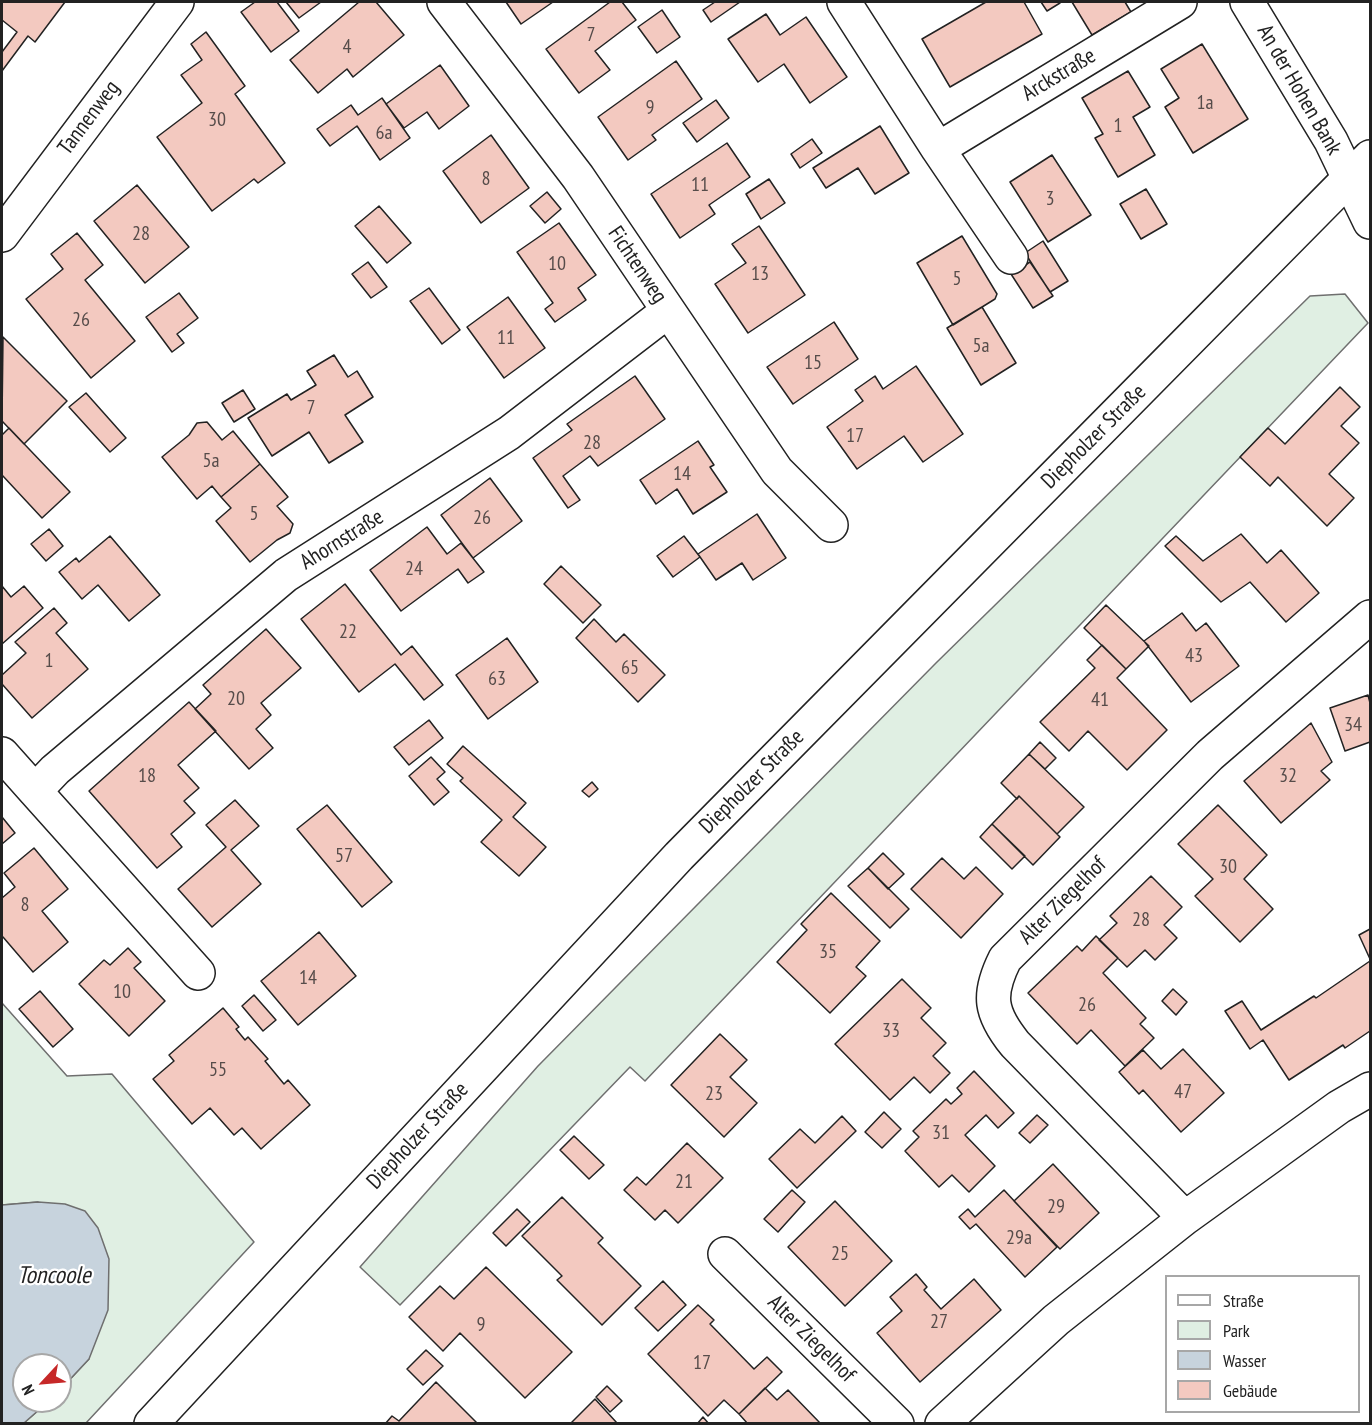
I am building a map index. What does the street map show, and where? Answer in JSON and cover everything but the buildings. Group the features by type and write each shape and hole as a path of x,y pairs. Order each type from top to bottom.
{"street":[{"name":"Tannenweg","path":"2,235 177,2"},
{"name":"Fichtenweg","path":"444,2 578,177 777,471 831,525"},
{"path":"844,2 1011,256"},
{"name":"Arckstraße","path":"939,149 1180,2"},
{"name":"An der Hohen Bank","path":"1247,2 1331,141 1360,169 1371,222"},
{"name":"Diepholzer Straße","path":"151,1424 679,856 1360,169"},
{"name":"Ahornstraße","path":"34,791 286,575 509,433 668,310"},
{"name":"Alter Ziegelhof","path":"1185,1218 1000,1026 992,1002 995,979 1005,959 1210,754 1371,617"},
{"path":"2,754 198,973"},
{"path":"942,1424 1056,1320 1185,1218 1339,1107 1371,1089"},
{"name":"Alter Ziegelhof","path":"725,1254 897,1424"}],"green space":[{"path":"1345,294 1368,323 645,1081 630,1067 400,1305 360,1267 538,1066 936,663 1310,296"},
{"path":"2,1003 67,1076 112,1074 254,1242 86,1423 24,1423 35,1413 72,1413 72,1377 89,1359 38,1202 2,1205"}],"water":[{"name":"Toncoole","path":"38,1202 65,1204 85,1211 98,1228 109,1259 108,1310 89,1359 72,1377 72,1353 12,1353 12,1413 35,1413 24,1423 2,1423 2,1205"}]}
